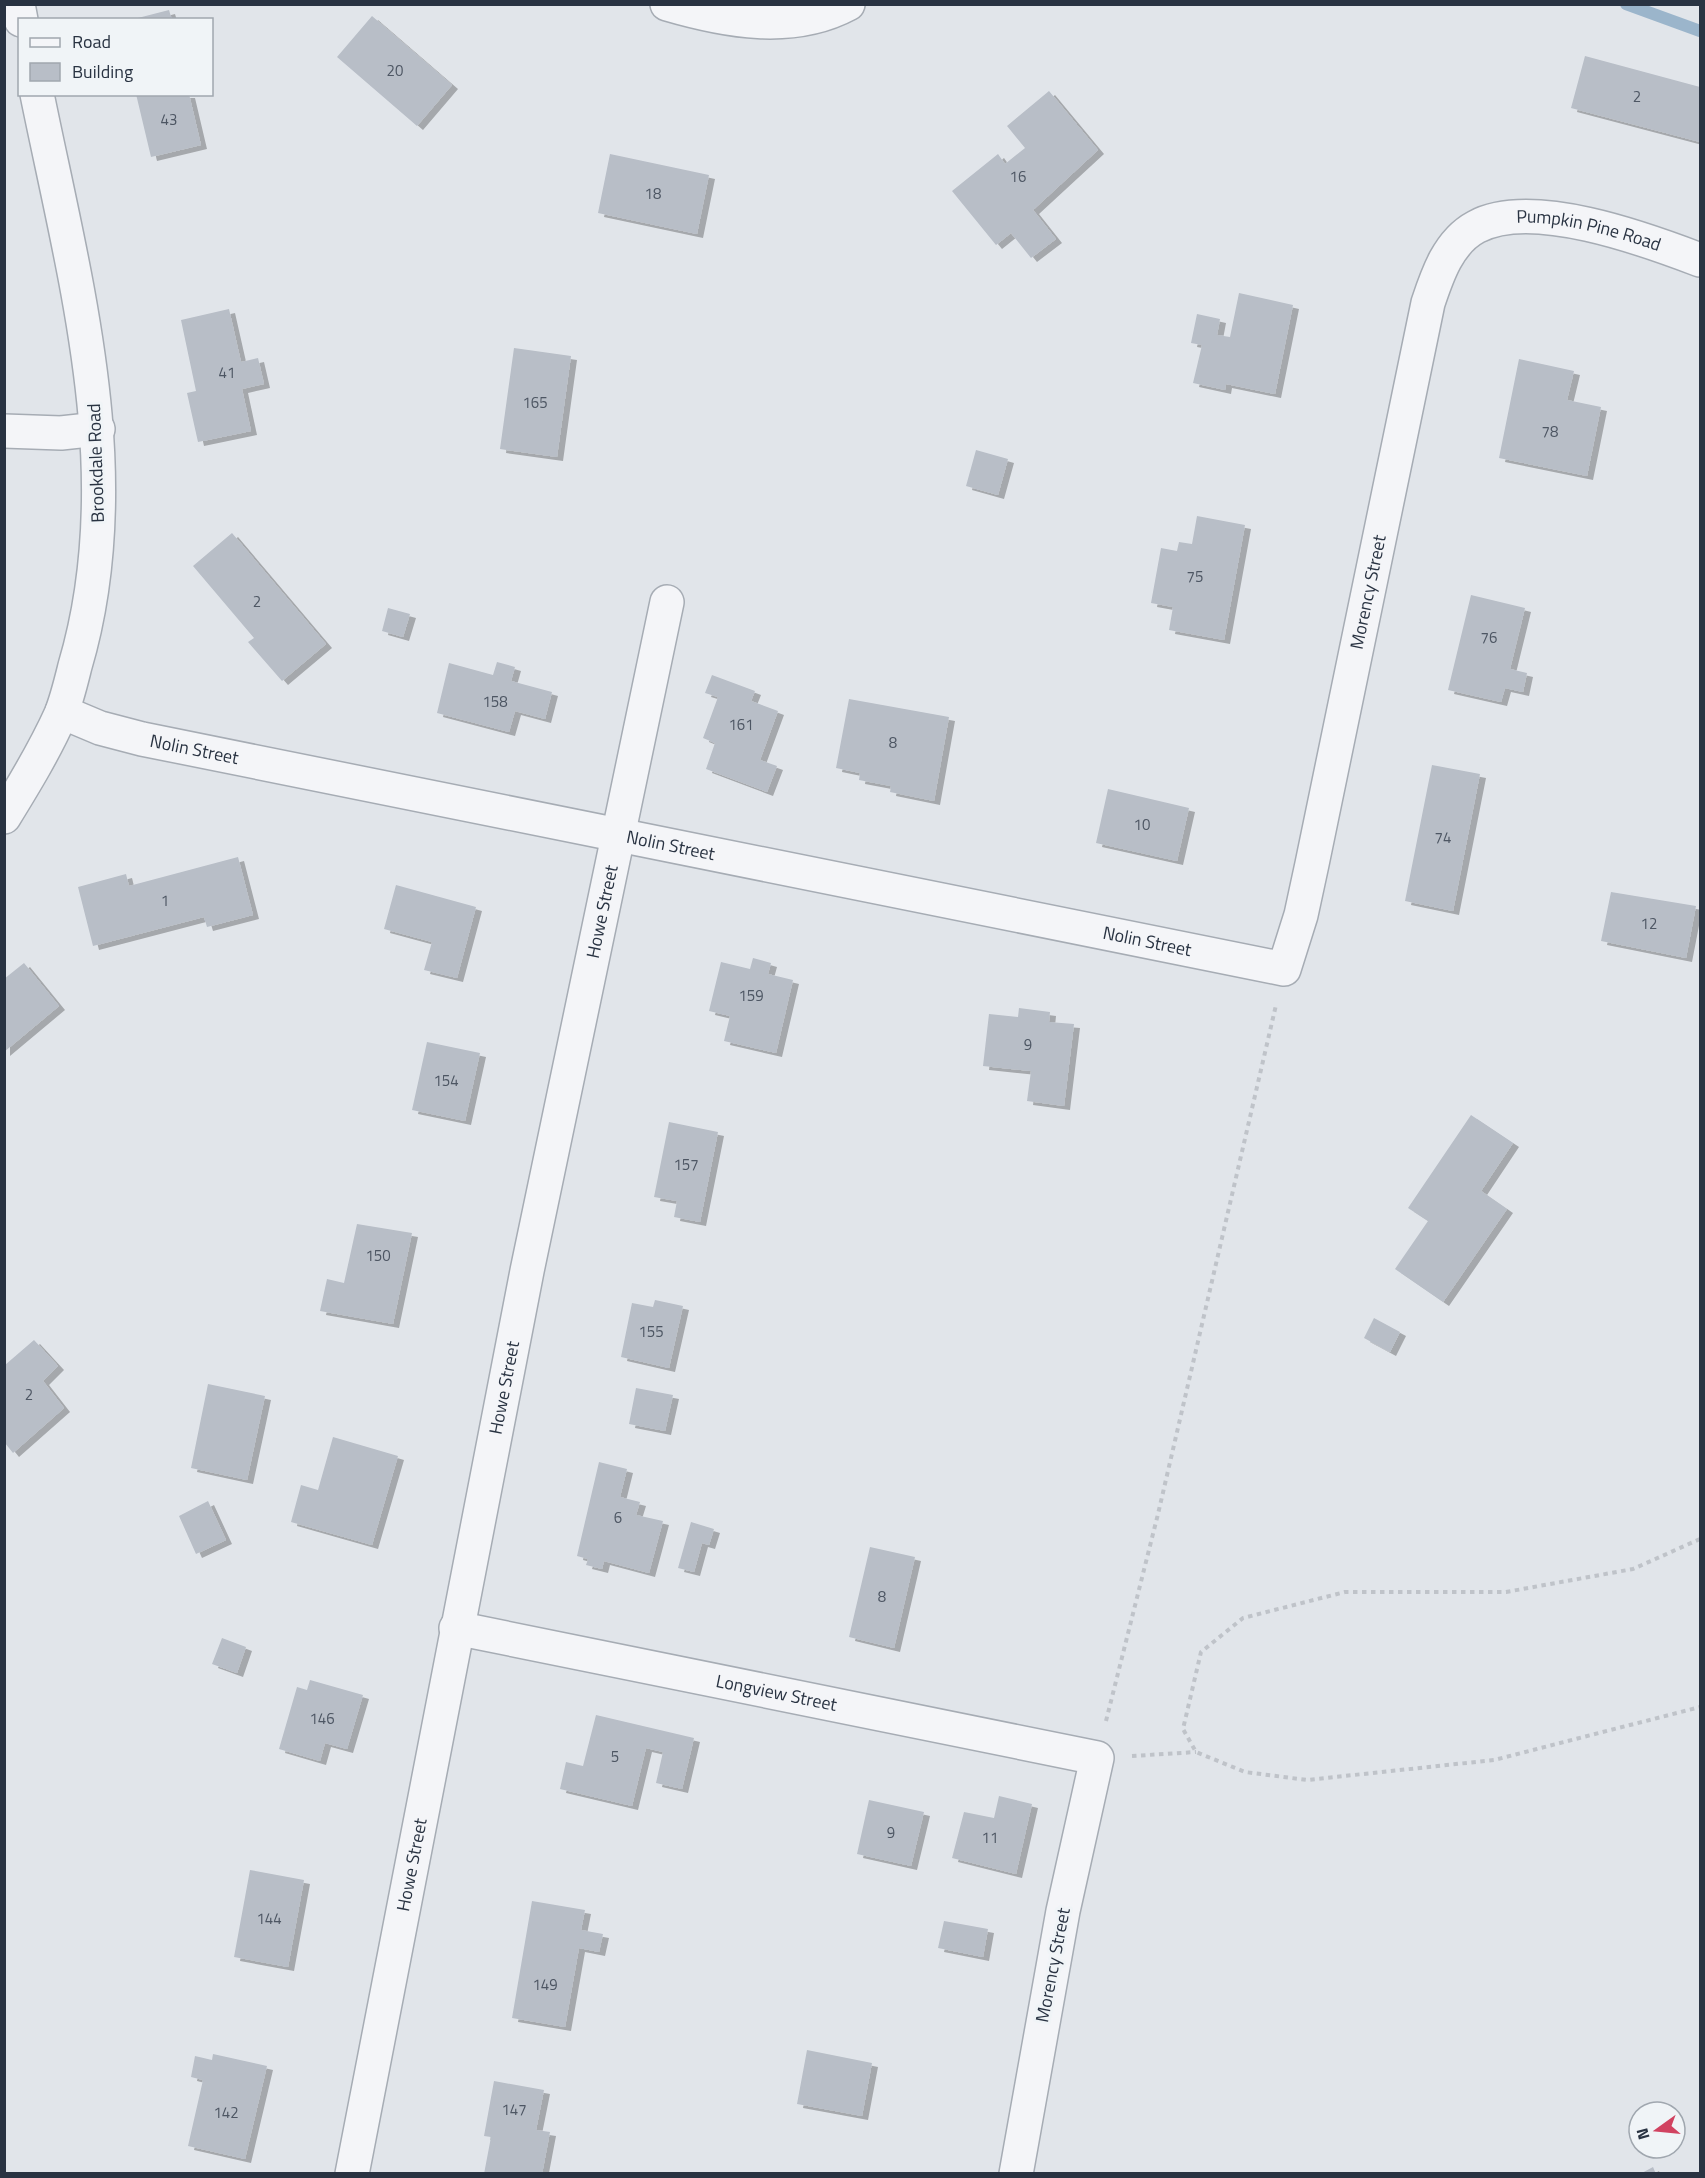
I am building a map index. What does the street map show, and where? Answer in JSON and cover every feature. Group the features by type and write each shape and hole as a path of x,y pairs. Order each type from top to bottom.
{"street":[{"path":"667,4 717,18 756,22 801,19 848,4"},
{"name":"Brookdale Road","path":"4,817 36,766 62,712 93,592 98,537 98,429 72,267 37,96"},
{"name":"Pumpkin Pine Road","path":"1475,228 1498,220 1526,216 1559,219 1654,243 1701,260"},
{"name":"Morency Street","path":"1284,969 1301,915 1428,303 1439,272 1448,256 1475,228"},
{"path":"4,431 61,433 98,429"},
{"name":"Howe Street","path":"352,2174 527,1271 621,835 667,603"},
{"name":"Nolin Street","path":"62,712 100,728 142,739 1284,969"},
{"name":"Longview Street","path":"456,1629 1096,1758"},
{"name":"Morency Street","path":"1016,2174 1063,1911 1096,1758"}],"path":[{"path":"1284,969 1158,1514 1096,1758 1196,1752 1245,1772 1307,1779 1494,1760 1701,1707"},
{"path":"1196,1752 1183,1729 1201,1652 1243,1618 1346,1592 1506,1592 1633,1569 1701,1539"}],"building":[{"path":"169,10 171,18 138,18"},
{"path":"372,16 452,85 417,126 337,57"},
{"path":"1585,56 1700,87 1700,142 1571,108"},
{"path":"1049,91 1098,150 1033,210 1056,239 1031,258 1011,233 996,245 952,191 998,154 1005,164 1025,148 1007,126"},
{"path":"136,96 189,96 201,145 151,157"},
{"path":"610,154 709,175 697,234 598,213"},
{"path":"1239,293 1293,305 1275,394 1226,384 1225,390 1193,383 1202,345 1191,343 1197,314 1220,319 1217,335 1230,337"},
{"path":"229,309 241,362 258,358 264,384 242,389 251,431 198,442 187,393 196,391 181,320"},
{"path":"514,348 571,356 557,457 500,449"},
{"path":"1519,359 1574,371 1567,400 1601,407 1587,476 1499,458"},
{"path":"976,450 1008,459 998,495 966,486"},
{"path":"1197,516 1245,525 1224,640 1169,630 1173,607 1151,603 1161,548 1177,551 1179,542 1192,544"},
{"path":"232,533 326,644 282,681 248,642 254,638 193,566"},
{"path":"1471,595 1525,608 1510,669 1527,673 1523,692 1505,688 1501,702 1448,690"},
{"path":"388,608 410,614 403,637 382,631"},
{"path":"497,662 515,667 511,681 552,692 545,719 515,711 509,732 437,713 449,663 493,675"},
{"path":"712,675 755,691 751,701 778,711 760,760 777,766 767,792 706,769 715,743 703,738 718,697 705,693"},
{"path":"849,699 949,717 934,801 890,792 891,786 859,780 860,773 836,768"},
{"path":"1432,765 1480,774 1453,911 1405,901"},
{"path":"1108,789 1189,808 1177,861 1096,843"},
{"path":"238,857 253,915 207,927 204,917 93,946 78,887 126,874 129,886"},
{"path":"396,885 476,907 457,978 424,970 432,942 384,929"},
{"path":"1611,892 1696,906 1686,958 1601,941"},
{"path":"753,958 771,963 768,974 793,980 776,1053 724,1041 730,1016 709,1011 721,962 750,969"},
{"path":"24,963 59,1006 4,1052 4,979"},
{"path":"1019,1008 1050,1012 1049,1022 1074,1024 1064,1106 1027,1101 1031,1071 983,1066 989,1014 1018,1017"},
{"path":"427,1042 480,1053 465,1121 412,1110"},
{"path":"1471,1115 1513,1143 1481,1191 1507,1209 1443,1302 1395,1269 1428,1221 1408,1208"},
{"path":"669,1122 718,1132 700,1222 674,1217 677,1201 654,1197"},
{"path":"357,1224 412,1233 393,1324 320,1311 327,1279 344,1283"},
{"path":"655,1300 683,1306 669,1368 621,1357 632,1303 653,1307"},
{"path":"1374,1318 1400,1332 1390,1352 1364,1338"},
{"path":"34,1340 58,1366 43,1381 64,1408 13,1453 5,1443 5,1365"},
{"path":"208,1384 265,1396 247,1480 191,1468"},
{"path":"636,1388 673,1395 665,1431 629,1424"},
{"path":"333,1437 398,1456 372,1545 291,1522 301,1485 318,1490"},
{"path":"599,1462 627,1469 620,1497 640,1502 636,1515 663,1521 649,1573 604,1561 602,1569 586,1565 588,1559 577,1556"},
{"path":"208,1501 226,1540 196,1554 179,1516"},
{"path":"691,1522 714,1529 709,1545 702,1543 694,1572 678,1568"},
{"path":"870,1547 915,1557 894,1648 849,1637"},
{"path":"222,1638 246,1647 237,1673 212,1664"},
{"path":"310,1680 363,1695 347,1749 325,1743 320,1761 279,1749 297,1687 307,1690"},
{"path":"596,1715 694,1738 682,1789 656,1783 663,1752 646,1748 632,1806 560,1789 566,1762 583,1766"},
{"path":"999,1796 1032,1804 1016,1874 952,1858 964,1812 994,1818"},
{"path":"869,1800 924,1812 911,1866 857,1854"},
{"path":"250,1870 304,1880 288,1967 234,1957"},
{"path":"532,1901 585,1910 581,1930 603,1934 599,1952 579,1948 565,2027 512,2018"},
{"path":"944,1921 988,1929 983,1957 938,1948"},
{"path":"807,2050 872,2063 862,2116 797,2104"},
{"path":"213,2054 267,2066 245,2159 188,2146 203,2080 191,2077 195,2056 212,2060"},
{"path":"494,2081 544,2090 536,2130 550,2132 542,2174 484,2174 491,2137 484,2136"},
{"path":"1653,2167 1656,2174 1640,2174"}],"waterway":[{"path":"1626,4 1700,31"}]}
